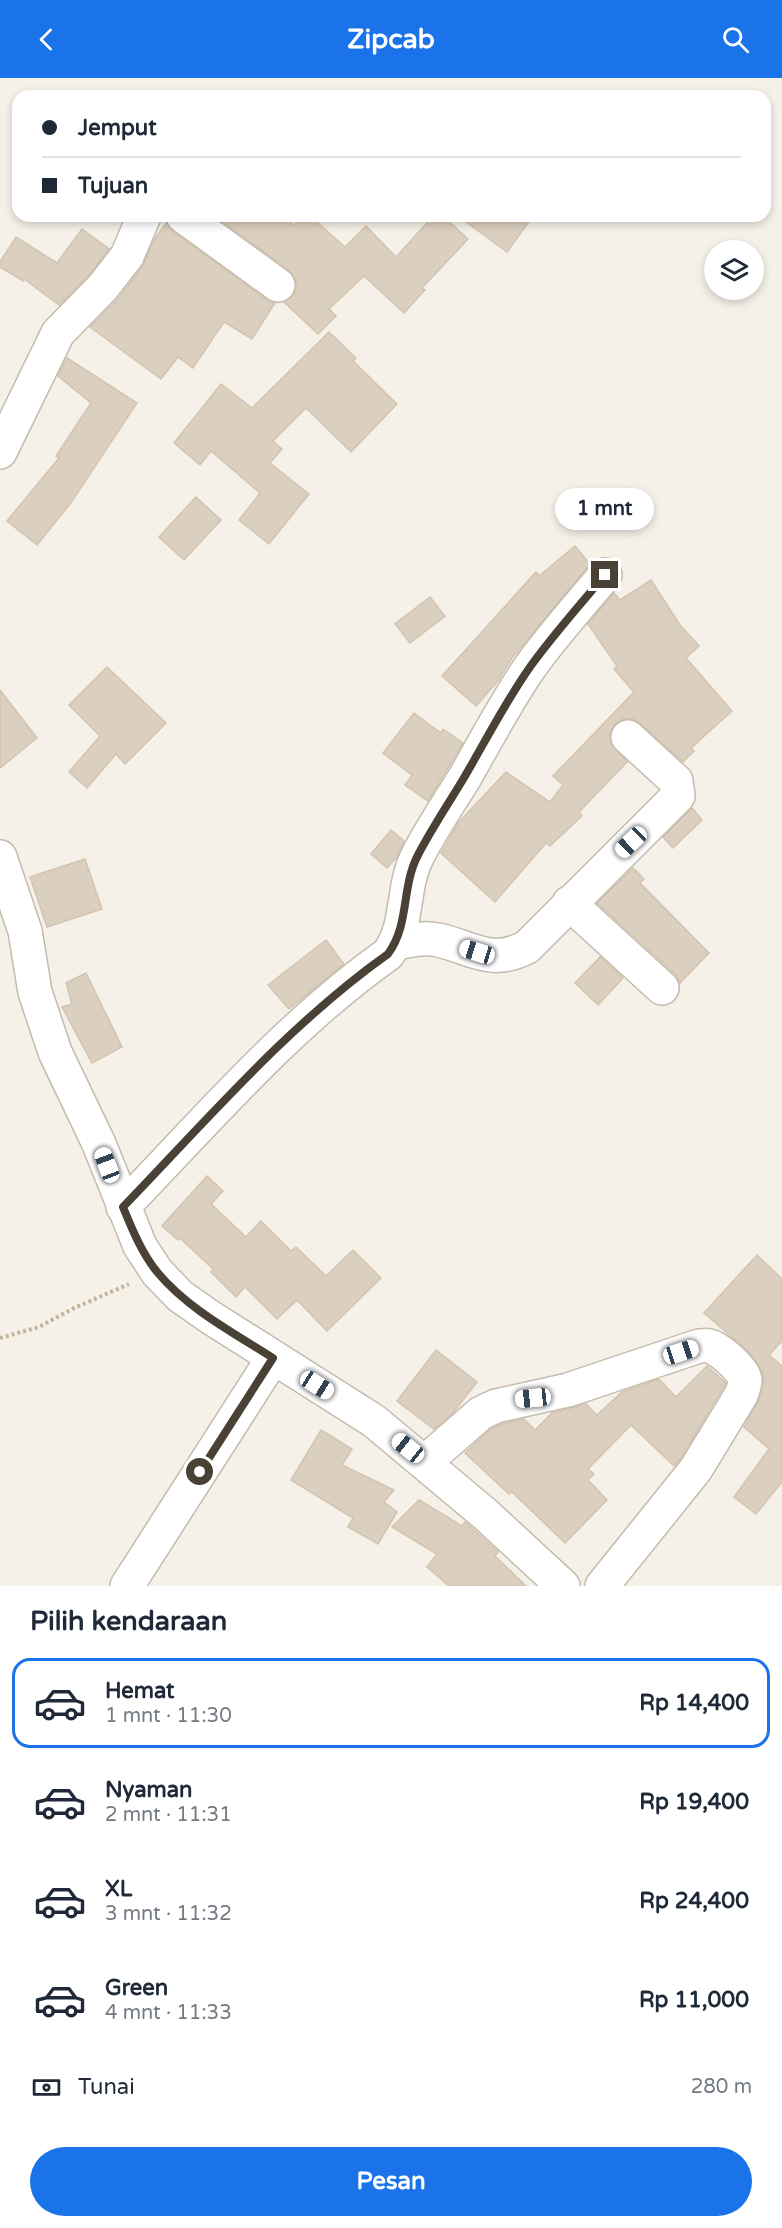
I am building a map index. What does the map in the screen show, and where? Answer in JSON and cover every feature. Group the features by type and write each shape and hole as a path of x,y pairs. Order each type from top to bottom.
{"street":[{"path":"0,452 58,333 103,287 127,256 141,222"},
{"path":"191,222 278,285"},
{"path":"123,1207 245,1077 320,1009 388,954 396,943 404,917 411,869 438,818 466,774 511,694 532,664 605,575"},
{"path":"396,943 421,939 436,940 498,957 511,955 527,947 678,796 676,781 628,737"},
{"path":"0,857 25,931 35,992 55,1052 99,1144 140,1246 157,1272 180,1296 374,1421 425,1462 563,1586"},
{"path":"569,903 662,988"},
{"path":"425,1462 481,1413 496,1406 568,1390 699,1346 709,1345 716,1349 734,1363 743,1375 745,1381 741,1395 696,1469 602,1586"},
{"path":"127,1586 273,1358"}],"path":[{"path":"0,1338 39,1327 72,1309 157,1272"}],"building":[{"path":"223,222 291,222 294,225 297,222 317,222 345,247 366,226 396,257 428,222 450,222 468,239 422,288 425,290 404,313 364,276 329,309 336,316 318,334 284,302 293,296 297,288 295,278 289,270"},
{"path":"466,222 529,222 507,252"},
{"path":"166,223 172,231 267,300 275,303 252,339 224,322 193,368 178,357 161,379 90,327 118,299 142,267 156,237"},
{"path":"82,229 109,249 89,275 59,305 24,279 23,281 0,267 0,262 16,237 57,263"},
{"path":"329,332 356,358 353,361 397,404 351,452 306,408 273,441 282,449 270,463 309,494 269,544 239,520 260,493 211,451 200,465 174,443 221,384 252,408"},
{"path":"67,358 137,403 70,504 37,545 7,521 59,458 56,456 91,403 58,376"},
{"path":"196,497 221,520 184,560 159,537"},
{"path":"575,546 590,564 512,658 498,681 476,706 442,676 536,572 539,576"},
{"path":"651,580 680,625 699,646 686,658 732,711 691,748 694,751 683,762 633,719 623,719 615,724 610,734 610,743 627,762 579,812 582,816 550,846 546,843 495,902 441,853 459,822 506,772 550,802 563,785 553,776 634,692 614,669 617,666 588,624 614,593 620,600"},
{"path":"430,597 445,616 410,643 395,624"},
{"path":"107,667 166,723 125,764 116,754 87,788 69,772 100,736 69,705"},
{"path":"0,690 37,738 0,768"},
{"path":"414,713 441,733 443,729 463,743 428,801 405,785 412,775 383,753"},
{"path":"692,808 702,820 673,848 663,837"},
{"path":"391,830 404,841 396,858 387,868 371,854"},
{"path":"85,859 102,909 47,927 30,877"},
{"path":"633,868 644,879 640,883 709,953 680,983 675,974 597,903"},
{"path":"326,940 344,964 289,1009 268,985"},
{"path":"600,957 623,978 598,1005 575,983"},
{"path":"86,973 122,1047 92,1063 62,1007 72,1004 66,983"},
{"path":"207,1176 223,1191 211,1204 246,1237 261,1221 291,1251 296,1247 326,1276 353,1250 381,1278 327,1331 297,1300 277,1319 245,1287 236,1297 211,1272 213,1269 180,1238 178,1240 162,1226"},
{"path":"757,1255 782,1279 782,1341 769,1355 782,1366 782,1482 756,1514 734,1497 769,1449 744,1427 760,1398 764,1384 763,1374 749,1352 704,1313"},
{"path":"436,1350 477,1382 453,1413 434,1429 397,1401"},
{"path":"707,1366 726,1383 681,1458 674,1466 631,1425 588,1469 594,1474 588,1480 607,1500 565,1543 512,1492 509,1494 465,1453 491,1429 502,1424 524,1419 535,1430 552,1413 586,1404 597,1415 622,1392 659,1379 676,1397"},
{"path":"321,1430 352,1449 342,1465 394,1490 384,1502 397,1512 378,1544 348,1527 353,1518 291,1480"},
{"path":"419,1500 462,1526 465,1522 498,1552 495,1556 526,1586 449,1586 427,1567 437,1554 392,1527"}],"route":[{"path":"200,1472 273,1358 180,1296 157,1272 140,1246 123,1207 195,1133 245,1077 320,1009 388,954 396,943 404,917 411,869 438,818 511,694 532,664 605,575"}]}
